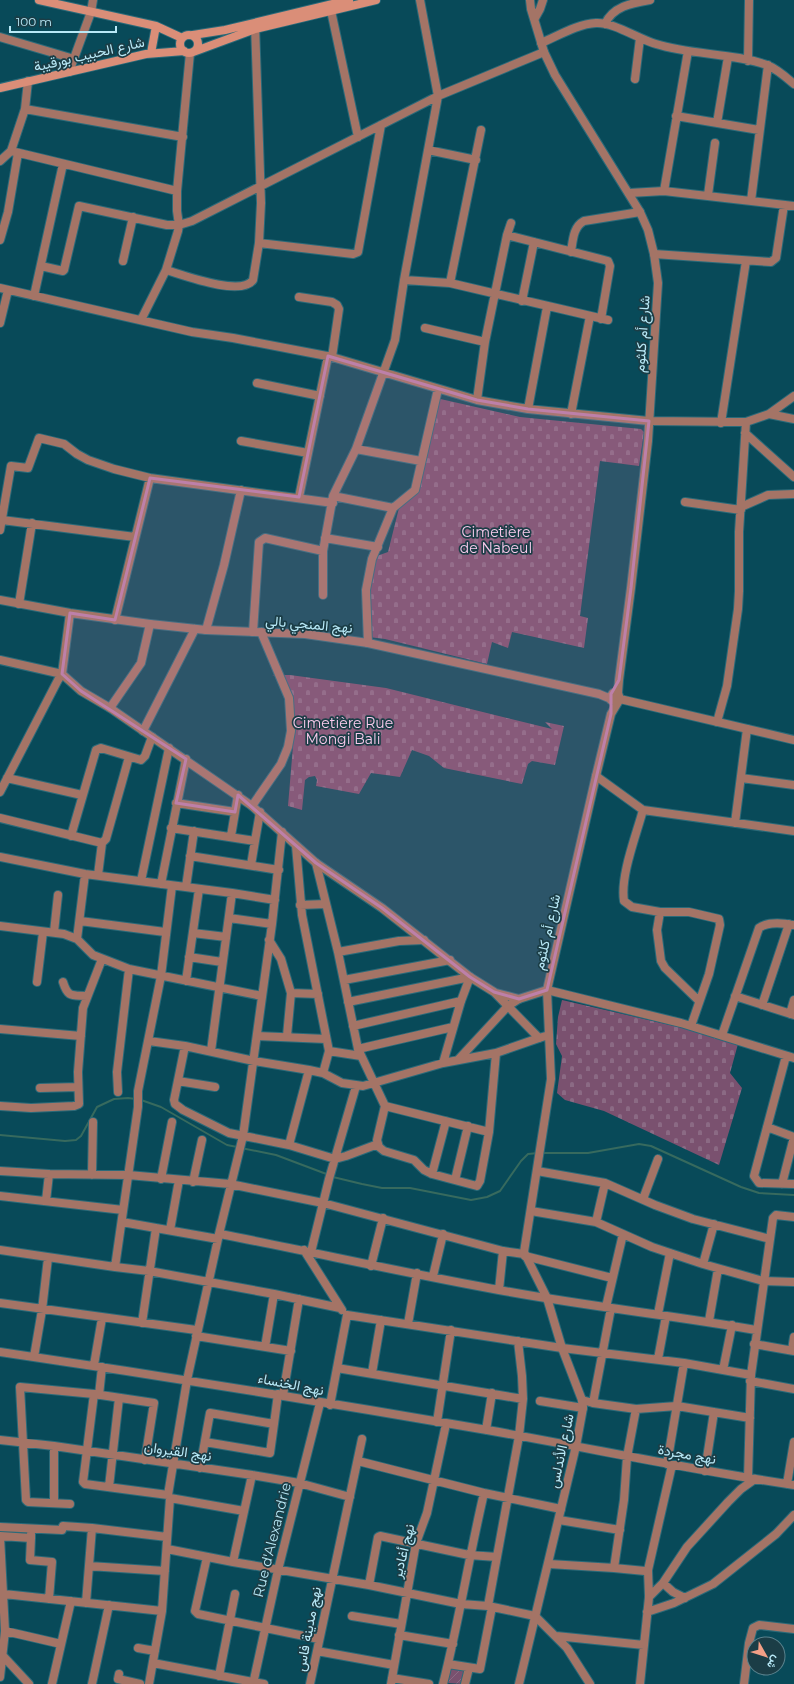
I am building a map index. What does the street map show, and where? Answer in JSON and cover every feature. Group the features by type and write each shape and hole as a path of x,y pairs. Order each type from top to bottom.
{"main road":[{"path":"331,8 349,0"},
{"path":"193,35 198,40 198,47 189,52 180,46 182,38 186,35 255,26 331,8 376,0"},
{"path":"44,1 156,26 182,38"},
{"path":"151,53 156,26"},
{"name":"شارع الحبيب بورقيبة","path":"0,88 151,53 189,52 255,26"}],"street":[{"path":"69,72 91,12 93,0"},
{"path":"323,595 323,550 333,499 356,449 394,340 438,96 420,0"},
{"name":"شارع أم كلثوم","path":"530,0 531,9 535,18 544,52 568,96 640,212 648,230 654,254 658,283 648,441 619,680 547,990 551,1079 537,1171"},
{"path":"535,18 543,0"},
{"path":"605,24 612,13 624,6 650,0"},
{"path":"748,61 749,0"},
{"path":"331,8 358,137"},
{"path":"541,43 581,26 597,23 605,24 654,44 688,52 728,57 768,65 794,84"},
{"path":"166,270 212,284 233,286 248,285 253,280 259,243 261,203 259,187 255,26"},
{"path":"0,37 74,59"},
{"path":"636,79 640,38"},
{"path":"141,320 166,270 180,225 177,211 177,191 183,137 189,52"},
{"path":"41,266 64,270 79,206 167,224 180,225 192,221 438,96 544,52"},
{"path":"664,191 688,52"},
{"path":"718,124 728,57"},
{"path":"751,201 768,65"},
{"path":"0,240 8,212 14,152 25,109 28,81"},
{"path":"25,109 183,137"},
{"path":"676,116 759,130"},
{"path":"259,243 353,254 358,252 381,125"},
{"path":"450,283 481,130"},
{"path":"708,195 715,143"},
{"path":"428,150 476,160"},
{"path":"0,161 14,152 177,191"},
{"path":"34,296 64,164"},
{"path":"629,193 664,191 794,206"},
{"path":"654,254 771,262 776,258 784,205"},
{"path":"571,252 576,228 584,221 640,212"},
{"path":"123,261 133,217"},
{"path":"477,400 495,293 510,224"},
{"path":"404,280 450,283 604,320 610,263 507,235"},
{"path":"522,300 534,242"},
{"path":"721,422 746,261"},
{"path":"0,322 4,289 192,332 233,338 330,357 384,371 477,400 528,409 571,414 649,421 746,422 769,414 794,396"},
{"path":"299,297 332,302 337,305 339,309 299,497"},
{"path":"528,409 547,307"},
{"path":"571,414 590,316"},
{"path":"425,328 486,342"},
{"path":"257,383 320,396"},
{"path":"368,643 366,590 372,559 393,508 415,490 438,389"},
{"path":"769,414 794,419"},
{"path":"717,722 727,686 738,609 741,508 746,422"},
{"path":"745,433 794,477"},
{"path":"0,530 10,466 28,468 39,438 64,444 76,454 88,460 150,478 299,497 333,499 393,508"},
{"path":"241,442 308,453"},
{"path":"356,449 421,461"},
{"path":"115,620 150,478"},
{"path":"206,630 224,565 241,490"},
{"path":"686,502 741,508 768,496 794,494"},
{"path":"2,520 135,537"},
{"path":"19,604 32,523"},
{"path":"252,806 281,764 288,747 291,731 289,698 257,632 259,542 265,538 323,550"},
{"path":"326,538 378,547"},
{"name":"نهج المنجي بالي","path":"0,600 115,620 206,630 305,634 368,643 615,697 794,740"},
{"path":"0,792 6,778 62,674 70,613"},
{"path":"110,708 141,663 150,624"},
{"path":"143,731 194,629"},
{"path":"0,660 62,674 81,691 110,708 238,795 260,812 316,863 376,904 470,976 494,992 539,1038"},
{"path":"735,823 747,729"},
{"path":"71,836 96,750 102,748 139,760 143,759 152,737"},
{"path":"141,881 169,748"},
{"path":"98,875 102,843 106,839 129,757"},
{"path":"161,884 186,759"},
{"path":"596,776 643,810 794,831"},
{"path":"6,778 82,795"},
{"path":"741,778 794,786"},
{"path":"231,836 238,795"},
{"path":"176,803 235,812"},
{"path":"643,810 624,877 622,890 624,902 632,907 660,912 689,912 719,918 720,925 710,974 691,1026"},
{"path":"250,865 260,812"},
{"path":"0,818 102,843"},
{"path":"171,828 231,836 255,841"},
{"path":"186,887 194,831"},
{"path":"149,1684 162,1611 166,1571 169,1496 186,1380 230,1184 242,1138 270,940 279,870 282,832"},
{"path":"296,846 300,905 329,1051 323,1073"},
{"path":"190,856 279,870"},
{"path":"0,857 85,874 275,900"},
{"path":"316,863 338,952 360,1053 385,1106 377,1140 378,1144 384,1150 414,1160 424,1170 432,1174 475,1187 478,1185 489,1132 496,1053"},
{"path":"77,939 85,874"},
{"path":"115,1267 138,1104 138,1094 160,976 172,886"},
{"path":"186,981 199,889"},
{"path":"211,1051 232,893"},
{"path":"54,932 58,895"},
{"path":"300,905 326,904"},
{"path":"660,912 657,930 661,961 665,968 699,1001"},
{"path":"229,918 272,924"},
{"path":"80,921 165,932"},
{"path":"722,1035 759,928 764,924 769,923 791,925 762,1005"},
{"path":"0,926 43,932 54,932 70,936 77,939 93,954 102,959 130,969 262,996"},
{"path":"37,982 43,932"},
{"path":"193,933 226,938"},
{"path":"270,940 281,960 291,993 287,1036"},
{"path":"338,952 399,941 424,940"},
{"path":"189,957 222,962"},
{"path":"0,1106 31,1108 78,1105 80,1102 78,1087 83,1008 102,959"},
{"path":"344,980 450,960"},
{"path":"118,1092 117,1072 130,969"},
{"path":"443,1063 470,976"},
{"path":"348,1002 470,976"},
{"path":"63,982 67,993 72,995 87,996"},
{"path":"458,1060 508,1006 519,999 547,990 691,1026 790,1057 767,1128 754,1179 759,1183 794,1184"},
{"path":"494,992 519,999"},
{"path":"291,993 318,994"},
{"path":"735,996 792,1015 794,1000"},
{"path":"353,1026 461,1001"},
{"path":"329,1051 360,1053 453,1027"},
{"path":"0,1035 0,1029 81,1036"},
{"path":"149,1041 185,1046 254,1061 323,1073 342,1082 356,1086 374,1084 443,1063 496,1053 549,1035"},
{"path":"257,1036 287,1036 326,1039"},
{"path":"185,1046 174,1100 178,1107 218,1128 242,1138 290,1145 334,1162 378,1144"},
{"path":"290,1145 309,1070"},
{"path":"178,1081 215,1087"},
{"path":"356,1086 323,1203 307,1251 340,1308 347,1315 562,1348 684,1363 723,1370 794,1389"},
{"path":"40,1088 78,1087"},
{"path":"385,1106 489,1132"},
{"path":"432,1174 446,1121"},
{"path":"92,1175 94,1122"},
{"path":"162,1179 172,1122"},
{"path":"455,1180 468,1126"},
{"path":"767,1128 794,1137 782,1184"},
{"path":"193,1182 202,1140"},
{"path":"643,1199 658,1160"},
{"path":"0,1171 49,1174 128,1175 193,1182 230,1184 323,1203 503,1251 525,1255 612,1278"},
{"path":"525,1255 530,1211 537,1171 605,1183 671,1212 770,1239"},
{"path":"46,1201 49,1174"},
{"path":"170,1230 180,1180"},
{"path":"596,1222 605,1183"},
{"path":"0,1196 123,1210"},
{"path":"530,1211 596,1222 652,1247 763,1282 794,1279"},
{"path":"649,1597 663,1584 687,1547 751,1479 751,1378 754,1344 770,1239 774,1217 776,1215 794,1217"},
{"path":"372,1266 382,1218"},
{"path":"122,1222 307,1251 372,1266 417,1273 499,1290 732,1325 756,1330"},
{"path":"703,1264 714,1224"},
{"path":"142,1323 156,1228"},
{"path":"432,1276 443,1234"},
{"path":"593,1403 602,1353 612,1278 623,1234"},
{"path":"0,1250 48,1258 149,1271 340,1308"},
{"path":"499,1290 503,1251"},
{"path":"658,1359 670,1253"},
{"name":"شارع الأندلس","path":"519,1684 549,1564 576,1446 582,1404 562,1348 547,1298 525,1255"},
{"path":"34,1357 42,1310 48,1258"},
{"path":"709,1322 718,1269"},
{"path":"408,1324 417,1273"},
{"path":"265,1347 274,1294"},
{"path":"205,1442 270,1453 274,1424 291,1351 299,1299"},
{"path":"0,1303 142,1323 291,1351"},
{"path":"330,1405 347,1315"},
{"path":"94,1365 102,1318"},
{"path":"372,1373 381,1320"},
{"path":"723,1370 732,1325"},
{"path":"437,1422 452,1330"},
{"path":"754,1344 793,1351 794,1338"},
{"path":"448,1664 480,1669 497,1557 519,1436 523,1399 518,1341"},
{"name":"نهج الخنساء","path":"0,1352 94,1365 281,1395 330,1405 576,1446"},
{"path":"640,1684 649,1597 648,1570 669,1464 684,1363"},
{"path":"102,1367 86,1451 82,1482 84,1484 169,1496 244,1511"},
{"path":"337,1368 523,1399"},
{"path":"70,1504 26,1500 20,1387 96,1394 154,1404 145,1460"},
{"path":"486,1430 492,1393"},
{"path":"109,1487 114,1456 119,1398"},
{"path":"540,1401 582,1404 593,1403 636,1409 677,1406 750,1418"},
{"name":"Rue d'Alexandrie","path":"253,1683 278,1570 320,1403"},
{"path":"614,1568 620,1530 627,1457 636,1409"},
{"path":"705,1471 714,1412"},
{"path":"200,1468 210,1413 274,1424"},
{"name":"نهج أغادير","path":"391,1681 416,1543 427,1513 446,1424"},
{"name":"نهج مدينة فاس","path":"310,1684 331,1579 362,1439"},
{"name":"نهج القيروان","path":"0,1440 54,1446 252,1475 299,1483 350,1497"},
{"path":"791,1484 794,1442"},
{"path":"54,1446 54,1502"},
{"name":"نهج مجردة","path":"576,1446 705,1471 791,1484"},
{"path":"358,1461 484,1493 561,1509"},
{"path":"233,1562 252,1475"},
{"path":"443,1684 453,1644 470,1555 484,1493"},
{"path":"647,1612 674,1603 713,1584 776,1534 794,1516"},
{"path":"559,1520 620,1530"},
{"path":"0,1527 62,1530 63,1526 167,1537"},
{"path":"86,1603 92,1528"},
{"path":"32,1529 30,1560 52,1562 49,1599"},
{"path":"369,1585 379,1536 381,1535 470,1555 497,1557"},
{"path":"0,1677 5,1631 0,1536 31,1538"},
{"path":"167,1549 407,1592 461,1604 490,1607 535,1616 567,1648 590,1684"},
{"path":"206,1557 196,1613 319,1639"},
{"path":"549,1564 648,1570"},
{"path":"89,1566 166,1571"},
{"path":"663,1584 673,1592 685,1598"},
{"path":"4,1594 162,1611"},
{"path":"219,1676 235,1594"},
{"path":"52,1684 72,1601"},
{"path":"92,1684 109,1605"},
{"path":"352,1616 401,1624"},
{"path":"744,1684 749,1643 754,1628 759,1625 794,1629"},
{"path":"5,1631 61,1644"},
{"path":"400,1635 453,1644"},
{"path":"556,1636 644,1645"},
{"path":"138,1648 155,1651"},
{"path":"317,1651 394,1665"},
{"path":"3,1656 30,1684"},
{"path":"153,1663 264,1684"},
{"path":"465,1684 469,1668"},
{"path":"119,1674 118,1679 140,1684"},
{"path":"391,1681 429,1684"}],"highlighted area":[{"path":"328,356 477,400 528,409 649,421 631,588 619,680 611,694 611,714 547,990 519,999 494,992 470,977 382,908 316,863 238,795 235,812 176,803 186,759 81,691 62,674 70,613 115,620 150,478 299,497"}],"green space":[{"name":"Cimetière de Nabeul","path":"436,398 520,417 641,429 644,432 639,466 600,461 580,616 588,618 584,648 512,632 508,648 492,642 487,664 385,639 369,637 368,583 374,557 388,552 400,504 416,493"},
{"name":"Cimetière Rue Mongi Bali","path":"272,675 290,675 386,688 552,729 545,722 564,726 555,765 532,761 528,764 522,784 444,768 429,756 412,750 400,777 371,773 359,794 316,786 317,780 315,776 309,777 305,780 302,810 288,806 293,746 292,702 285,678"},
{"path":"562,1000 679,1027 738,1044 730,1073 742,1088 719,1165 604,1111 565,1100 557,1093 562,1056 556,1044 558,1017"},
{"path":"450,1668 465,1671 463,1684 446,1683"}],"waterway":[{"path":"0,1135 65,1141 76,1140 81,1136 97,1107 114,1099 136,1099"},
{"path":"141,1100 161,1107 227,1145 237,1147"},
{"path":"542,1153 588,1153 639,1144 651,1146 741,1187 759,1193 794,1195"},
{"path":"241,1148 276,1155 329,1175"},
{"path":"333,1177 382,1188 410,1188 471,1200 487,1197 500,1191 521,1161 528,1154 538,1153"}]}
